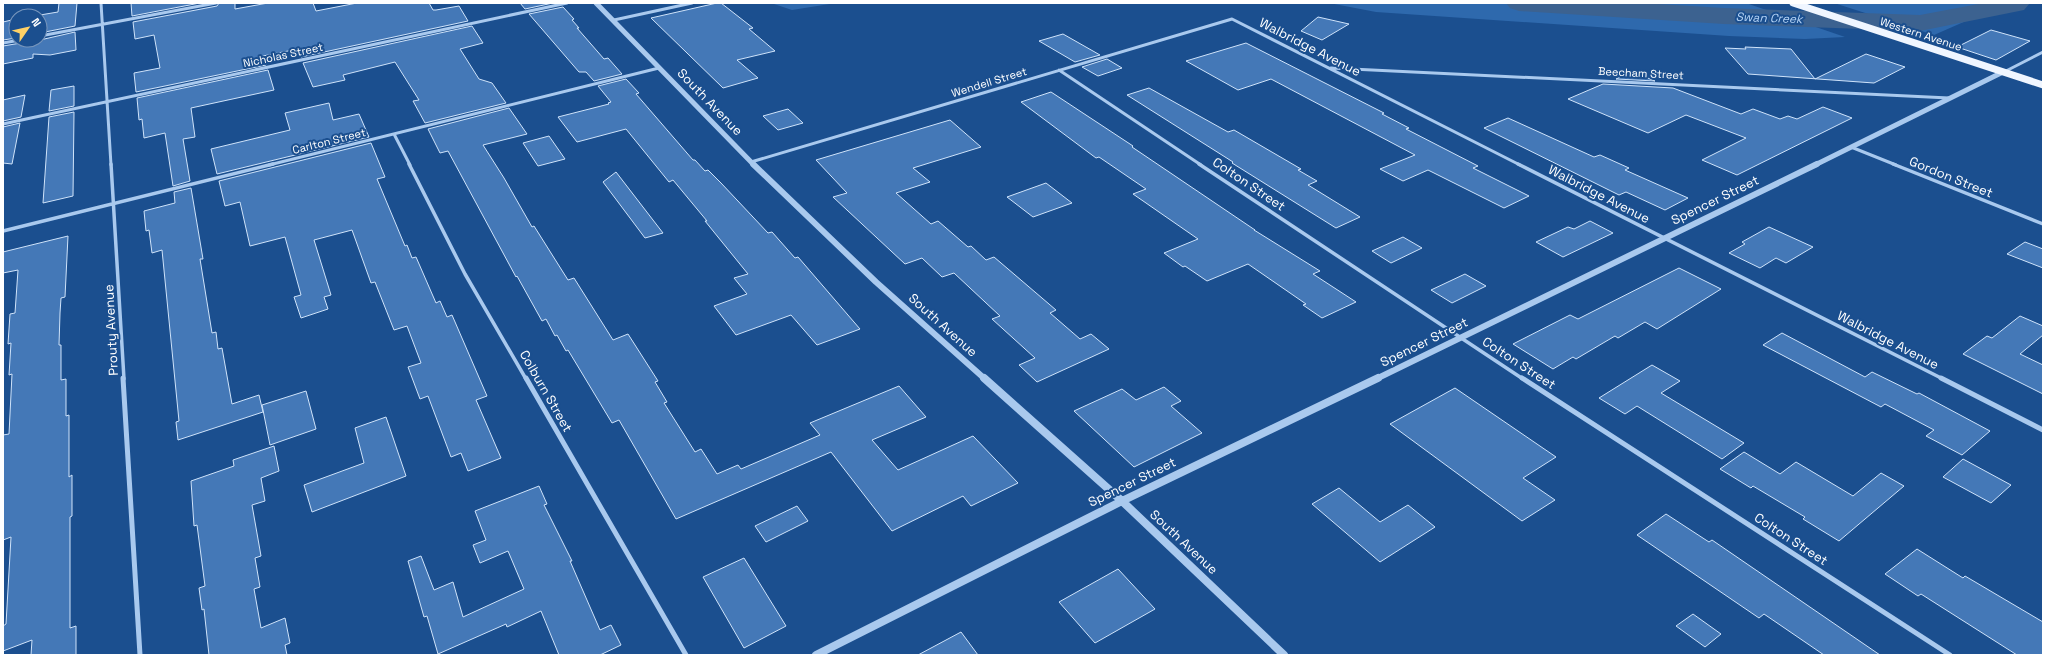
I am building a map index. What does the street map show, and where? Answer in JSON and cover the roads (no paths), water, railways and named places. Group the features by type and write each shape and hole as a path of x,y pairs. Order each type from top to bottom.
{"main road":[{"name":"Western Avenue","path":"1793,3 2043,85"}],"street":[{"name":"Prouty Avenue","path":"101,3 140,655"},
{"path":"48,35 216,3"},
{"name":"Nicholas Street","path":"3,124 567,3"},
{"name":"South Avenue","path":"596,3 751,162 876,282 1122,501 1284,655"},
{"path":"614,20 692,3"},
{"name":"Walbridge Avenue","path":"1232,18 2043,430"},
{"name":"Wendell Street","path":"751,162 1232,18"},
{"name":"Spencer Street","path":"816,655 1122,501 1461,339 2043,52"},
{"name":"Carlton Street","path":"3,231 659,68"},
{"name":"Beecham Street","path":"1329,68 1952,98"},
{"name":"Colton Street","path":"1060,70 1461,339 1950,655"},
{"name":"Colburn Street","path":"394,134 465,274 686,655"},
{"name":"Gordon Street","path":"1851,147 2043,224"}],"waterway":[{"name":"Swan Creek","path":"1519,3 1724,16 1920,23 2015,5 2017,3"}]}
